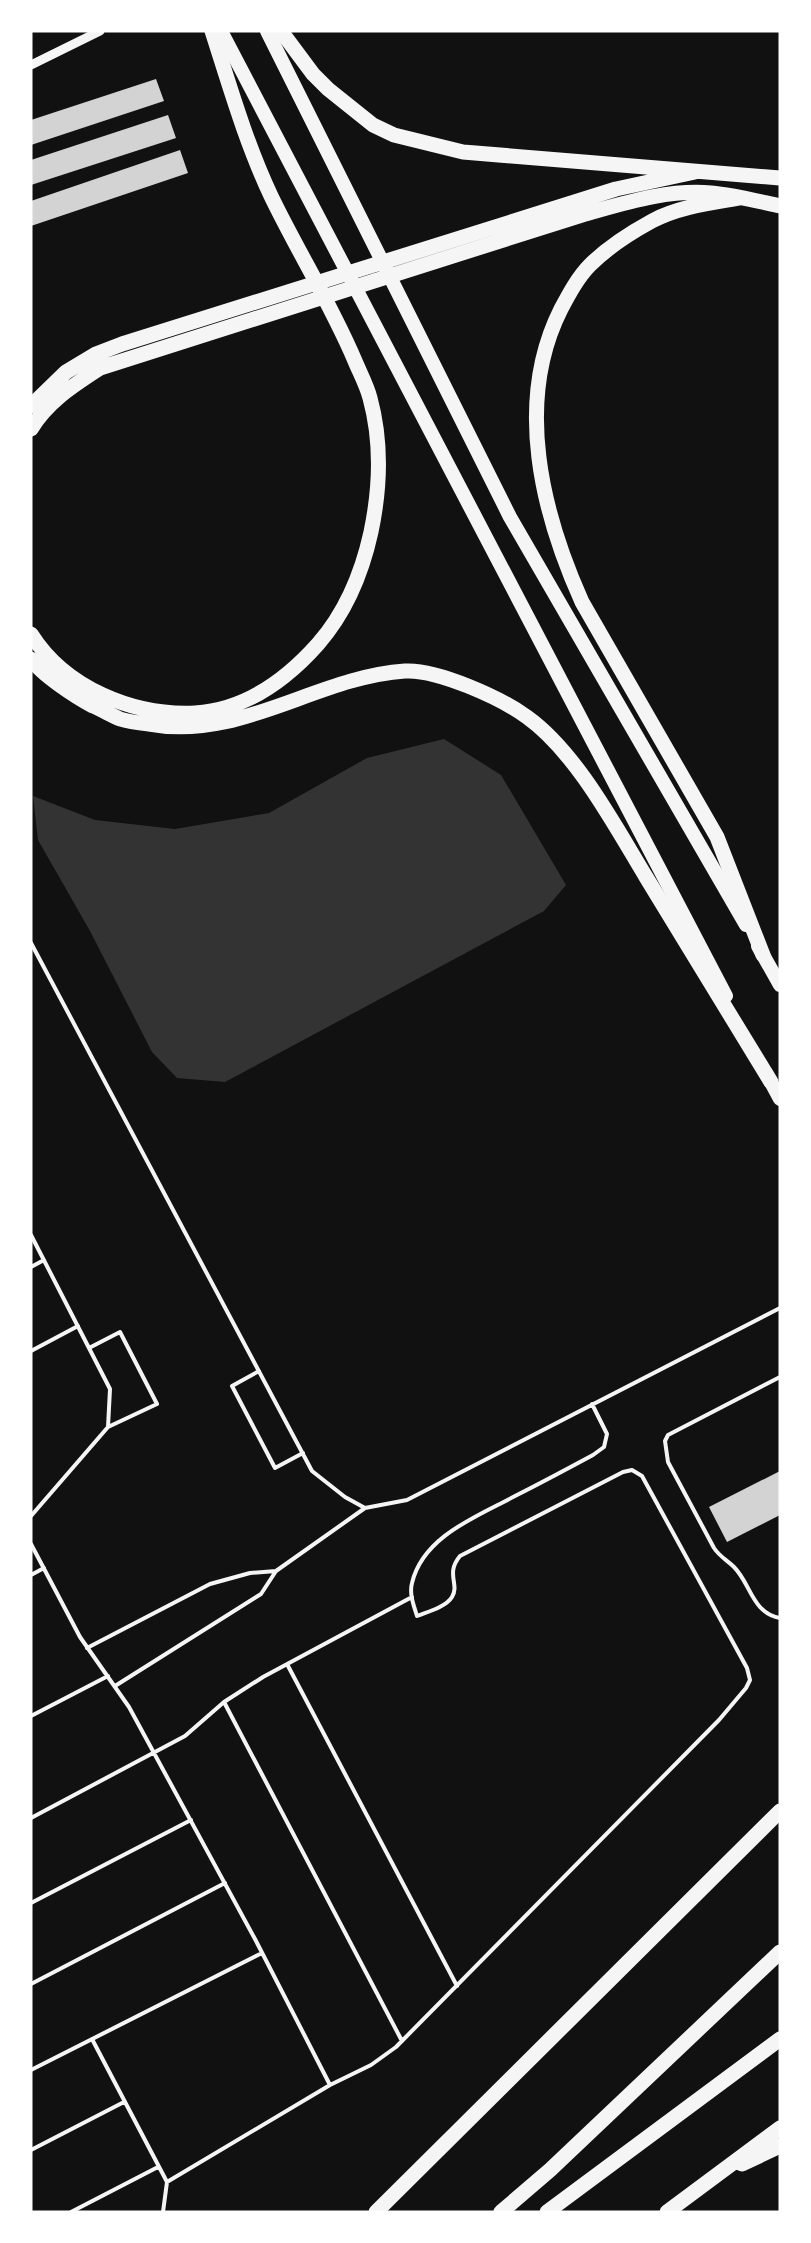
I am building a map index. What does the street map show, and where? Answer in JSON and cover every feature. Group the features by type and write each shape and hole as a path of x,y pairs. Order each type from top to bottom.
{"highway":[{"path":"31,634 67,674 92,690 118,702 168,712 196,713 221,709 248,700 273,686 302,662 331,629 345,607 367,548 376,511 379,473 376,425 370,396 347,341 272,197 248,144 212,31"},
{"path":"222,31 776,1088 780,1099"},
{"path":"267,31 510,517 780,985"},
{"path":"281,31 309,69 328,89 373,125 394,135 463,152 780,178"},
{"path":"31,429 38,418 60,395 100,368 297,298 427,257 616,189 695,172"},
{"path":"427,257 622,204 679,194 710,193 780,206"},
{"path":"739,198 704,204 653,221 622,239 589,266 570,291 552,328 537,399 536,437 542,484 568,571 582,602 717,837 763,955"},
{"path":"31,406 66,372 96,354 131,341 297,298"},
{"path":"31,659 76,697 122,720 161,727 196,728 228,722 368,676 407,671 437,675 473,688 527,716 549,736 573,765 611,820 776,1088"},
{"path":"376,2212 780,1811"},
{"path":"501,2212 550,2170 780,1952"},
{"path":"547,2212 780,2039"},
{"path":"667,2212 780,2128"},
{"path":"714,2177 780,2146"}],"street":[{"path":"31,65 100,31"}],"lane":[{"path":"31,944 312,1471 346,1497 365,1508"},
{"path":"31,1235 110,1389 108,1428"},
{"path":"31,1268 44,1260"},
{"path":"115,1686 261,1594 276,1572 365,1508 407,1500 780,1308"},
{"path":"31,1351 78,1326"},
{"path":"31,1516 108,1428 157,1404 120,1332 89,1348"},
{"path":"259,1371 232,1386 275,1468 303,1453"},
{"path":"780,1377 668,1435 665,1441 668,1462 714,1548 720,1557 735,1567 761,1610 770,1616 780,1618"},
{"path":"167,2182 330,2085 377,2061 402,2041 720,1720 746,1688 750,1680 747,1668 642,1476 632,1470 623,1472 460,1556 452,1568 454,1588 452,1597 445,1603 417,1616 412,1596 412,1584 423,1560 432,1549 451,1532 593,1455 604,1447 607,1434 592,1404"},
{"path":"31,1544 87,1648 130,1707 225,1883 330,2085"},
{"path":"31,1574 44,1568"},
{"path":"87,1648 210,1584 250,1573 276,1572"},
{"path":"31,1818 185,1736 224,1702 287,1664 412,1596"},
{"path":"287,1664 457,1986"},
{"path":"31,1716 108,1676"},
{"path":"224,1702 402,2041"},
{"path":"31,1903 191,1820"},
{"path":"31,1984 225,1883"},
{"path":"31,2070 262,1953"},
{"path":"92,2040 167,2182 162,2212"},
{"path":"31,2150 124,2102"},
{"path":"71,2212 158,2166"}],"shaded area":[{"path":"444,739 501,775 566,885 544,911 225,1082 177,1078 152,1052 90,931 38,840 33,796 95,820 175,829 269,813 367,758"}],"building":[{"path":"156,79 164,101 31,145 31,120"},
{"path":"168,115 176,138 31,185 31,160"},
{"path":"180,150 188,173 31,226 31,201"},
{"path":"780,1471 780,1515 727,1542 709,1507"}]}
